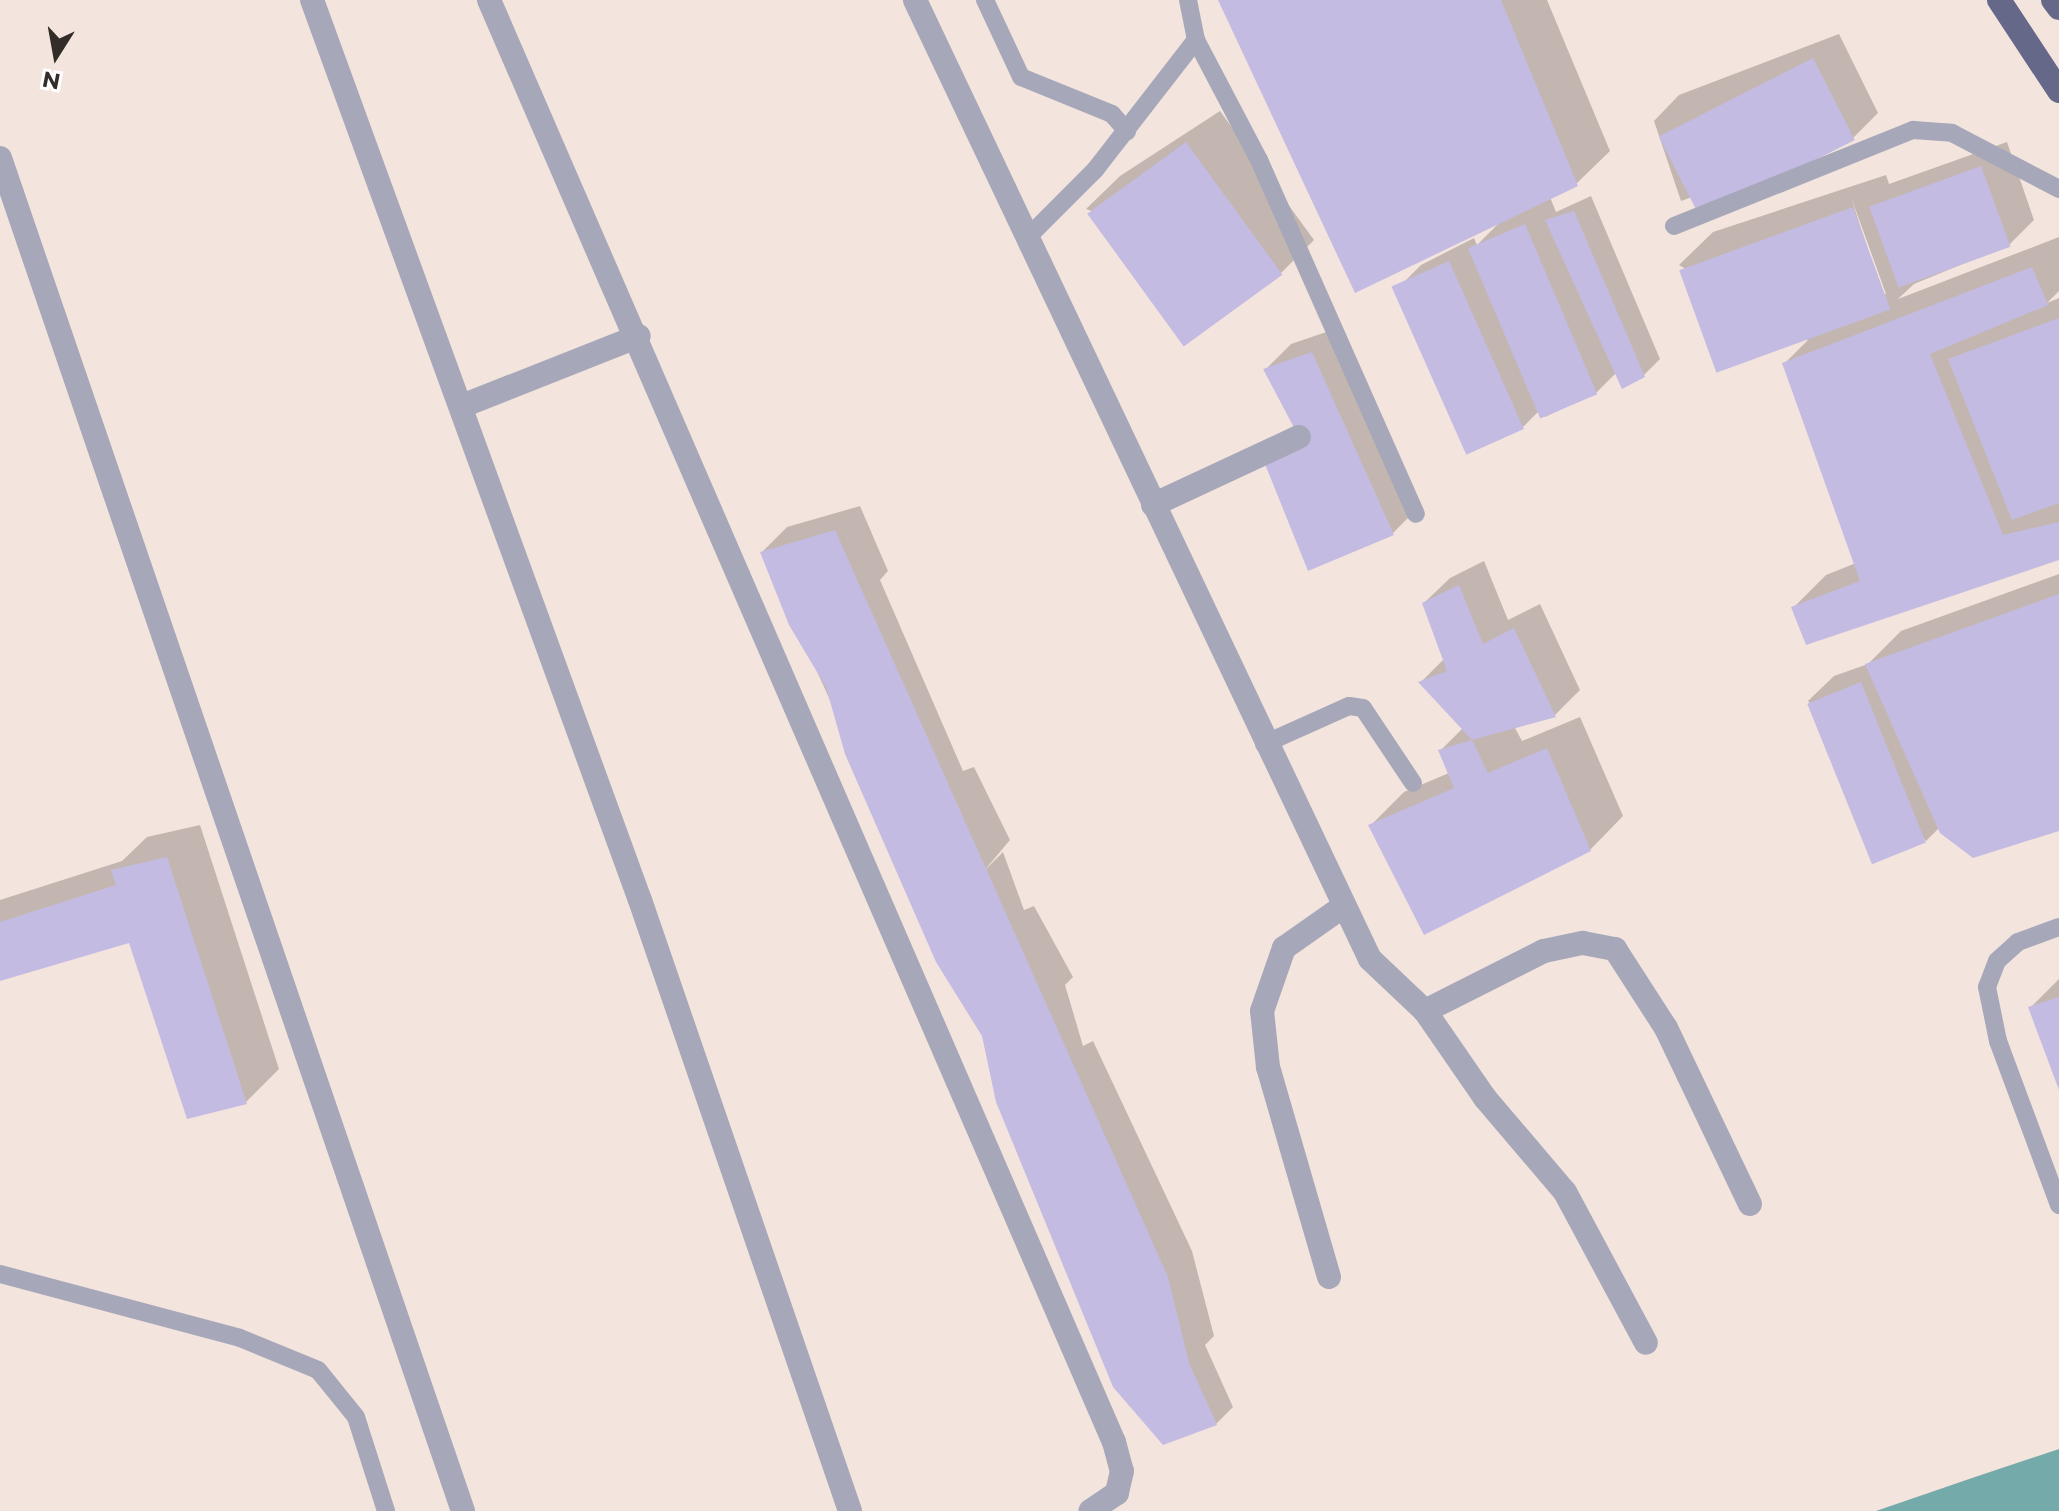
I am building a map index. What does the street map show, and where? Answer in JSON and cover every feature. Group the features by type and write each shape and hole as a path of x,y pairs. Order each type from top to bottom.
{"highway":[{"path":"1999,0 2057,82"},
{"path":"2053,0 2059,8"}],"street":[{"path":"312,0 462,406 850,1511"},
{"path":"489,0 639,336 1114,1442 1122,1471 1117,1493 1090,1511"},
{"path":"915,0 1341,908 1370,959 1425,1011 1485,1098 1565,1192 1646,1343"},
{"path":"0,158 10,220 463,1511"},
{"path":"462,406 639,336"},
{"path":"1153,505 1299,437"},
{"path":"1329,1277 1268,1067 1262,1011 1284,948 1341,908"},
{"path":"1425,1011 1544,951 1583,943 1615,949 1666,1028 1750,1204"}],"lane":[{"path":"985,0 1021,77 1112,114 1127,131"},
{"path":"1188,0 1196,40 1259,160 1416,514"},
{"path":"1026,239 1127,131 1196,40"},
{"path":"1674,226 1913,130 1952,133 2059,189"},
{"path":"1264,744 1349,706 1363,708 1413,783"},
{"path":"2059,927 2018,942 1997,961 1987,987 1998,1041 2059,1205"},
{"path":"0,1274 240,1338 318,1370 356,1417 386,1511"}],"water":[{"path":"2059,1449 2059,1511 1876,1511 1975,1477"}],"building":[{"path":"1218,0 1501,0 1578,186 1355,293"},
{"path":"1813,58 1855,140 1701,219 1659,137"},
{"path":"1186,142 1282,275 1184,346 1087,214"},
{"path":"1981,166 2010,247 1899,288 1869,207"},
{"path":"1853,207 1890,309 1716,373 1679,270"},
{"path":"1574,211 1645,377 1622,389 1545,220"},
{"path":"1525,224 1597,394 1540,419 1468,248"},
{"path":"1449,261 1524,429 1466,455 1391,287"},
{"path":"2032,267 2048,305 1930,354 2003,535 2059,522 2059,560 1806,645 1791,607 1860,581 1782,363"},
{"path":"2059,318 2059,503 2012,520 1948,359"},
{"path":"1312,352 1394,535 1308,571 1261,454 1299,437 1263,369"},
{"path":"835,530 1168,1277 1189,1363 1217,1425 1163,1445 1113,1387 996,1102 982,1036 936,962 845,754 826,687 789,625 760,552"},
{"path":"1459,585 1483,644 1514,628 1556,717 1472,740 1418,682 1447,671 1422,603"},
{"path":"2059,594 2059,831 1973,858 1940,833 1865,664"},
{"path":"1861,682 1926,842 1872,864 1807,704"},
{"path":"1472,740 1488,773 1547,748 1591,851 1424,935 1368,825 1454,788 1438,750"},
{"path":"167,857 247,1104 187,1119 129,943 0,981 0,922 116,885 111,870"},
{"path":"2059,997 2059,1090 2028,1007"}]}
